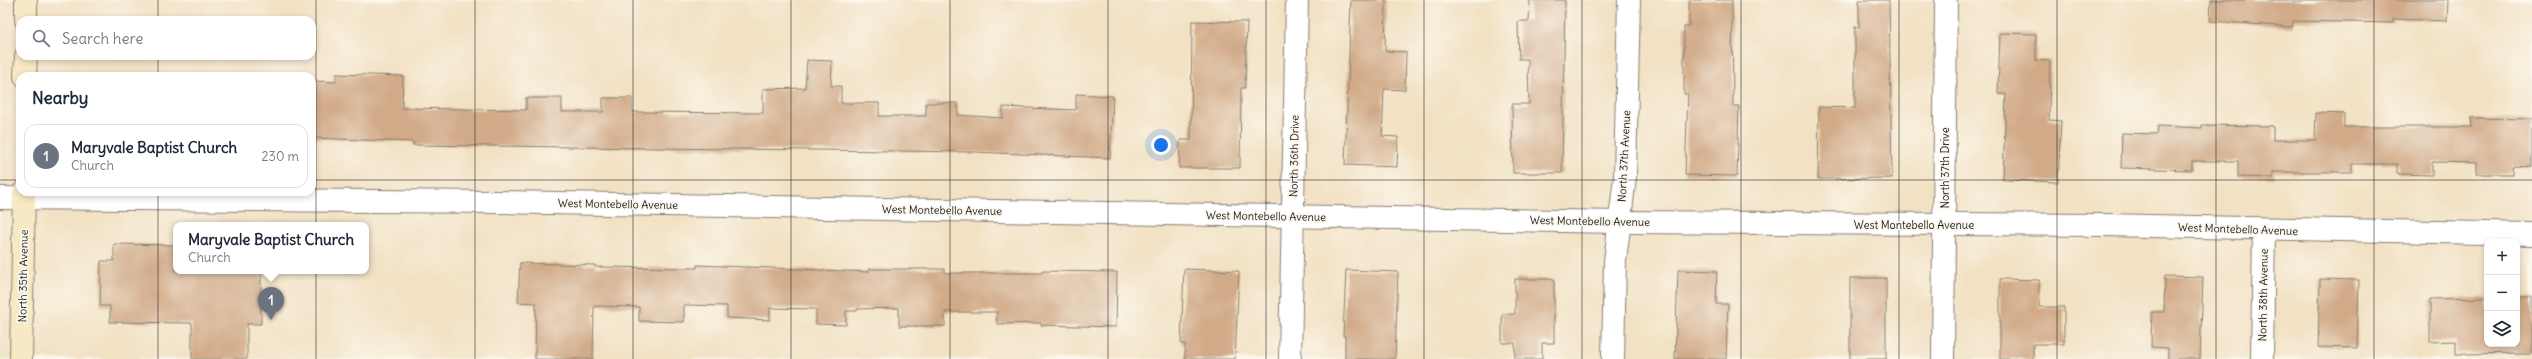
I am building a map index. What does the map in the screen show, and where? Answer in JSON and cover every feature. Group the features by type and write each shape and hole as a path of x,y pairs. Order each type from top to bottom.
{"main road":[{"path":"26,0 26,16"},
{"path":"25,72 26,60"},
{"name":"North 35th Avenue","path":"21,359 24,196"}],"street":[{"name":"North 36th Drive","path":"1290,359 1297,0"},
{"name":"North 37th Avenue","path":"1613,359 1614,261 1625,177 1629,0"},
{"name":"North 37th Drive","path":"1943,359 1946,0"},
{"name":"West Montebello Avenue","path":"0,198 16,196"},
{"name":"West Montebello Avenue","path":"91,196 1620,222 1945,226 2103,225 2264,230 2532,234"},
{"name":"North 38th Avenue","path":"2262,359 2264,230"}],"building":[{"path":"1351,0 1386,0 1385,51 1406,52 1405,90 1384,89 1382,136 1398,137 1397,167 1345,165"},
{"path":"1530,0 1565,0 1562,173 1513,173 1512,104 1529,104 1528,59 1519,59 1518,21 1529,21"},
{"path":"1689,0 1732,0 1733,106 1739,106 1737,176 1685,175 1688,94 1684,94 1684,26 1689,26"},
{"path":"1859,0 1889,0 1892,178 1818,179 1819,107 1855,108 1855,27 1859,27"},
{"path":"2211,0 2448,0 2447,21 2393,19 2393,23 2293,21 2292,27 2210,21"},
{"path":"1192,21 1247,22 1245,88 1241,88 1240,168 1179,168 1180,140 1191,140"},
{"path":"2000,33 2036,34 2036,60 2050,61 2049,120 2061,121 2058,182 2003,180 2006,94 1998,94"},
{"path":"807,60 832,61 831,86 841,86 841,103 879,103 879,116 926,116 926,103 958,103 958,115 1003,118 1003,107 1076,110 1076,94 1113,96 1110,158 975,152 413,145 413,142 316,138 316,81 336,82 336,74 403,76 402,108 526,110 526,98 562,98 562,112 603,112 603,98 632,98 632,112 763,113 763,89 805,88"},
{"path":"2316,113 2344,114 2344,127 2472,127 2471,118 2532,119 2532,167 2512,166 2512,174 2477,174 2477,163 2432,162 2432,175 2398,174 2398,164 2352,164 2352,172 2273,172 2273,178 2238,177 2238,161 2192,161 2192,170 2121,168 2122,133 2157,134 2158,126 2202,128 2202,125 2273,126 2273,140 2315,140"},
{"path":"114,244 173,245 173,274 261,274 261,324 247,324 247,359 192,359 192,323 110,322 110,306 100,306 101,261 114,261"},
{"path":"520,263 595,265 595,267 697,268 697,265 869,272 869,269 945,269 945,273 1042,273 1042,271 1117,272 1116,327 1041,325 1041,323 997,324 997,312 945,312 945,326 899,326 899,308 857,309 857,311 846,311 846,325 816,324 816,309 770,308 770,320 727,318 727,306 684,305 684,322 639,321 639,307 594,306 593,359 535,359 536,303 518,302"},
{"path":"1184,269 1239,271 1235,359 1185,359 1185,344 1181,344"},
{"path":"1346,270 1398,272 1395,359 1345,359 1345,336 1343,336"},
{"path":"1678,270 1717,271 1716,304 1728,304 1726,359 1675,359"},
{"path":"2165,276 2203,277 2200,359 2168,359 2168,348 2151,347 2152,312 2164,312"},
{"path":"1850,278 1886,278 1886,359 1850,359"},
{"path":"1515,279 1554,279 1554,343 1542,343 1542,359 1515,359 1515,343 1502,343 1502,314 1515,314"},
{"path":"2000,279 2039,280 2039,307 2064,307 2064,344 2033,344 2033,359 2000,359"},
{"path":"2320,279 2359,280 2357,348 2318,347"},
{"path":"2520,297 2532,297 2532,353 2456,354 2456,341 2430,342 2430,299 2484,298 2484,347 2520,347"}],"place":[{"name":"Maryvale Baptist Church","path":"271,320"}]}
